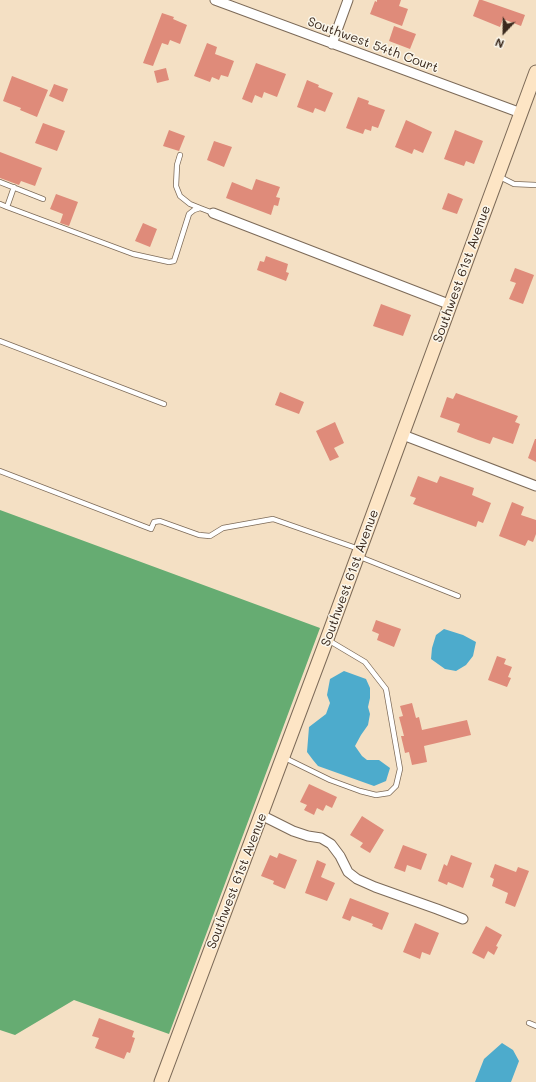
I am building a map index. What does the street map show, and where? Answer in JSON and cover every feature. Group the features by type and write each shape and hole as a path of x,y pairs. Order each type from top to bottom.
{"street":[{"name":"Southwest 54th Court","path":"215,0 521,113"},
{"path":"332,44 348,0"},
{"name":"Southwest 61st Avenue","path":"161,1082 328,639 536,72"},
{"path":"213,213 451,305"},
{"path":"403,435 536,486"},
{"path":"261,816 293,831 308,836 321,838 331,844 340,856 348,872 357,879 463,919"}],"lane":[{"path":"180,155 177,165 176,186 180,196 190,204 213,213"},
{"path":"498,176 514,184 536,185"},
{"path":"0,182 43,199"},
{"path":"7,207 14,188"},
{"path":"0,204 133,254 169,262 174,261 189,214 200,208"},
{"path":"0,341 164,404"},
{"path":"0,472 151,529 154,522 160,521 199,535 210,536 223,528 273,519 359,553 458,596"},
{"path":"283,757 330,780 360,791 376,795 389,793 396,786 400,770 386,689 365,662 328,639"},
{"path":"529,1023 536,1026"}],"green space":[{"path":"0,510 320,628 169,1034 74,1000 15,1035 0,1030"}],"water":[{"path":"444,629 463,635 476,642 473,656 466,665 456,671 445,669 431,659 432,648 436,635"},
{"path":"344,671 366,679 370,688 368,707 370,714 368,725 355,746 367,760 379,760 390,768 386,781 374,786 318,766 307,752 309,727 326,714 330,703 327,695 330,679"},
{"path":"502,1043 513,1050 519,1061 511,1082 475,1082 484,1059"}],"building":[{"path":"377,0 401,0 399,6 408,9 402,26 370,14 375,1 377,2"},
{"path":"479,0 525,15 521,26 503,19 500,27 473,16"},
{"path":"162,13 174,17 173,19 187,25 180,44 170,40 168,45 162,43 153,66 143,63"},
{"path":"394,26 416,34 410,49 389,41"},
{"path":"207,43 217,47 215,54 234,61 228,77 221,75 219,80 212,77 210,82 194,76"},
{"path":"256,63 286,74 277,97 264,92 262,98 255,95 252,103 242,99"},
{"path":"166,68 169,80 157,83 154,71"},
{"path":"12,76 48,90 37,117 20,110 21,108 3,101"},
{"path":"307,80 319,85 318,87 333,93 325,112 315,108 313,113 297,107"},
{"path":"54,84 68,89 63,102 49,96"},
{"path":"358,97 369,101 368,104 385,110 378,128 372,126 371,131 365,129 363,134 346,128"},
{"path":"406,120 432,132 423,153 414,149 412,154 395,147"},
{"path":"43,123 65,131 57,151 35,143"},
{"path":"169,130 185,136 179,151 163,146"},
{"path":"455,130 483,141 474,164 466,161 464,166 444,159"},
{"path":"214,141 232,147 224,167 207,160"},
{"path":"0,152 42,168 35,186 21,181 19,185 0,178"},
{"path":"256,179 280,187 276,197 280,198 278,206 274,205 271,215 226,198 232,182 252,190"},
{"path":"448,193 463,199 457,214 442,209"},
{"path":"56,194 78,202 69,226 60,223 63,214 50,209"},
{"path":"143,223 157,229 150,247 135,241"},
{"path":"266,256 288,264 286,272 289,273 286,281 257,270 260,261 264,262"},
{"path":"515,268 534,275 523,304 509,299 516,283 510,281"},
{"path":"381,304 411,315 403,336 373,326"},
{"path":"280,392 304,402 299,414 275,405"},
{"path":"456,393 518,416 515,422 520,424 513,444 493,437 490,444 478,440 457,432 460,424 440,417 447,397 453,399"},
{"path":"335,422 344,443 334,448 339,457 330,461 316,431"},
{"path":"536,439 536,462 528,458"},
{"path":"418,476 437,483 440,476 474,488 472,495 491,503 483,523 478,521 476,527 413,504 416,498 410,496"},
{"path":"512,502 524,507 521,515 536,520 536,534 533,542 528,540 525,546 499,536"},
{"path":"376,620 401,629 394,647 377,640 379,634 372,631"},
{"path":"497,656 506,659 504,664 512,667 508,677 511,678 507,687 488,680"},
{"path":"412,703 416,718 419,717 422,730 467,720 471,735 424,746 427,762 412,765 409,752 405,753 401,736 404,736 399,717 403,716 400,706"},
{"path":"309,784 337,797 332,808 326,805 323,811 317,808 314,815 304,810 307,805 300,802"},
{"path":"362,816 384,830 370,853 360,847 363,843 350,835"},
{"path":"403,845 427,854 421,870 407,865 405,872 394,868"},
{"path":"279,853 297,860 285,889 273,884 274,881 261,876 270,855 277,858"},
{"path":"451,855 472,863 463,888 448,882 447,885 438,881 444,864 447,866"},
{"path":"317,860 326,864 321,877 335,883 327,901 305,893"},
{"path":"495,864 516,872 518,867 529,871 515,907 505,903 508,893 492,886 494,879 490,877"},
{"path":"350,898 389,913 382,930 372,926 373,924 352,916 350,921 342,918"},
{"path":"415,923 439,933 430,955 422,952 420,959 403,952"},
{"path":"486,926 502,935 496,946 498,947 494,955 488,951 484,959 472,953"},
{"path":"99,1018 134,1031 132,1037 135,1038 130,1053 127,1052 124,1059 95,1048 99,1038 92,1036"}]}
